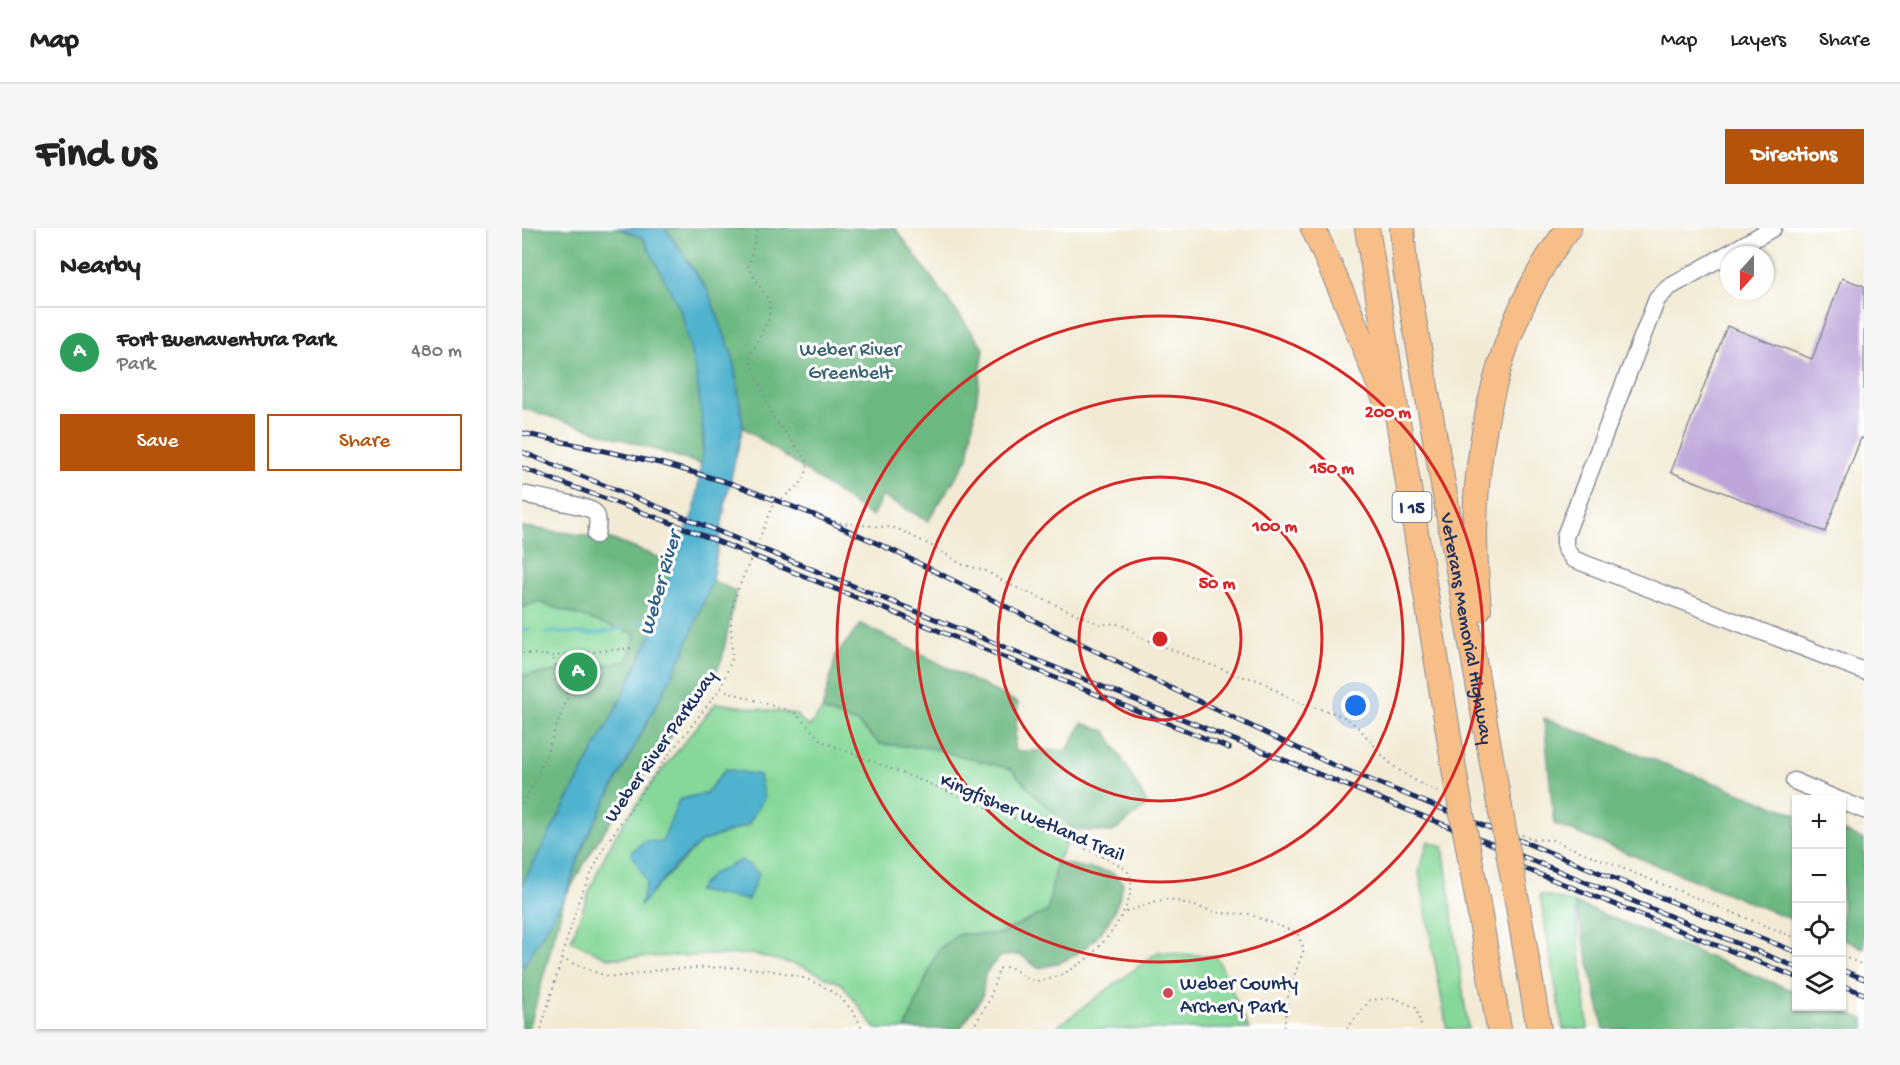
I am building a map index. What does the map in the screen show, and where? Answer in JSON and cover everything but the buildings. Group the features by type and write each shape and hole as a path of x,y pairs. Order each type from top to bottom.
{"highway":[{"path":"1313,228 1346,302 1401,441"},
{"name":"Veterans Memorial Highway","path":"1367,228 1401,441 1449,790 1474,880 1499,1029"},
{"name":"Veterans Memorial Highway","path":"1402,228 1407,280 1539,1029"},
{"path":"1485,719 1475,537 1482,451 1502,362 1518,317 1538,272 1569,228"}],"street":[{"path":"1773,228 1668,288 1657,299 1565,536 1565,548 1573,559 1864,671"},
{"path":"522,494 556,503 584,506 595,512 598,519 596,535"},
{"path":"1794,781 1828,795"},
{"path":"1846,802 1864,810"}],"path":[{"name":"Weber River Parkway","path":"541,1029 579,899 604,847 664,761 720,689 732,659 731,620 734,599 773,506 801,483 806,474 808,462 773,417 749,358 768,318 770,303 748,267 758,228"},
{"path":"777,502 840,523 896,528 936,548 961,564 986,571 1006,583 1102,625 1113,622 1132,630 1139,637 1242,677 1254,677 1292,700 1328,714 1340,715 1366,735 1369,743 1396,768 1449,790"},
{"path":"522,653 552,656 632,648"},
{"path":"522,804 536,780 568,696 552,656"},
{"name":"Kingfisher Wetland Trail","path":"720,689 795,713 822,741 1122,864 1128,872 1132,883 1125,913 1092,955 1080,964 1050,978 1028,980 1011,968 1005,966 999,969 989,1001 972,1029"},
{"path":"1522,834 1532,839 1552,840 1792,936"},
{"path":"1125,913 1156,901 1170,899 1219,913 1249,914 1297,933 1304,950 1289,990 1284,1029"},
{"path":"1844,957 1864,965"},
{"path":"561,959 609,976 708,969 783,972 816,983 840,997 856,1017 862,1029"},
{"path":"1347,1029 1370,1000 1395,998 1416,1008 1422,1029"}],"green space":[{"path":"522,228 618,228 643,238 677,303 692,348 702,409 701,464 522,408"},
{"name":"Weber River Greenbelt","path":"665,228 895,228 984,349 968,458 928,521 882,496 872,517 743,427 733,358 708,291"},
{"path":"522,527 610,539 673,563 652,633 522,885"},
{"path":"522,527 610,539 673,563 652,633 615,711 522,885 522,676 628,661 635,634 538,602 522,608"},
{"path":"712,580 736,592 722,659 712,682 656,756 598,840 565,897 586,839 684,652"},
{"path":"861,624 1018,703 1014,751 1067,750 1082,723 1106,731 1148,805 1113,832 1075,830 1039,799 1011,769 931,748 880,744 857,723 822,710 836,655"},
{"path":"716,703 795,714 809,727 822,710 857,723 880,744 931,748 1011,769 1039,799 1075,830 1056,862 1048,911 999,934 959,934 938,950 905,1029 876,1029 842,984 801,966 753,954 608,958 571,941 597,873 616,835 651,784","holes":["726,769 748,825 701,842 640,904 679,800 706,793"]},
{"path":"1544,718 1792,812 1792,919 1554,824"},
{"path":"1846,833 1864,840 1864,948 1846,941"},
{"path":"1428,841 1443,846 1468,1029 1447,1029 1419,872"},
{"path":"1056,862 1113,873 1123,883 1113,914 1094,939 1083,950 1069,958 1038,968 1020,955 1000,956 985,974 982,997 960,1029 905,1029 938,950 959,934 999,934 1048,911"},
{"path":"1540,894 1575,903 1588,1029 1563,1029"},
{"path":"565,897 529,1029 522,1029 522,965"},
{"path":"1575,903 1792,990 1792,1011 1843,1011 1864,1019 1864,1029 1604,1029"},
{"name":"Weber County Archery Park","path":"1158,952 1217,957 1249,1029 1054,1029"}],"water":[{"path":"618,228 665,228 708,291 733,358 743,427 727,494 712,580 684,652 586,839 565,897 522,968 522,885 615,711 652,633 673,563 695,508 704,441 697,379 682,313 643,238"},
{"path":"726,769 759,775 764,798 748,825 701,842 674,867 640,906 647,882 631,852 645,841 662,842 679,800 706,793"},
{"path":"742,860 759,873 748,900 697,891 712,874"}],"waterway":[{"name":"Weber River","path":"636,623 660,617"},
{"name":"Weber River","path":"546,632 593,634 623,628"},
{"path":"522,630 529,629"}],"railway":[{"path":"522,433 664,464 733,484 812,514 894,551 1158,682 1331,764 1792,950"},
{"path":"522,452 1792,965"},
{"path":"522,468 682,527 1229,748"},
{"path":"1501,859 1792,975"},
{"path":"1846,972 1864,979"},
{"path":"1846,987 1864,994"}],"place":[{"name":"Fort Buenaventura Park","path":"578,672"},
{"name":"Weber County Archery Park","path":"1168,993"}]}
